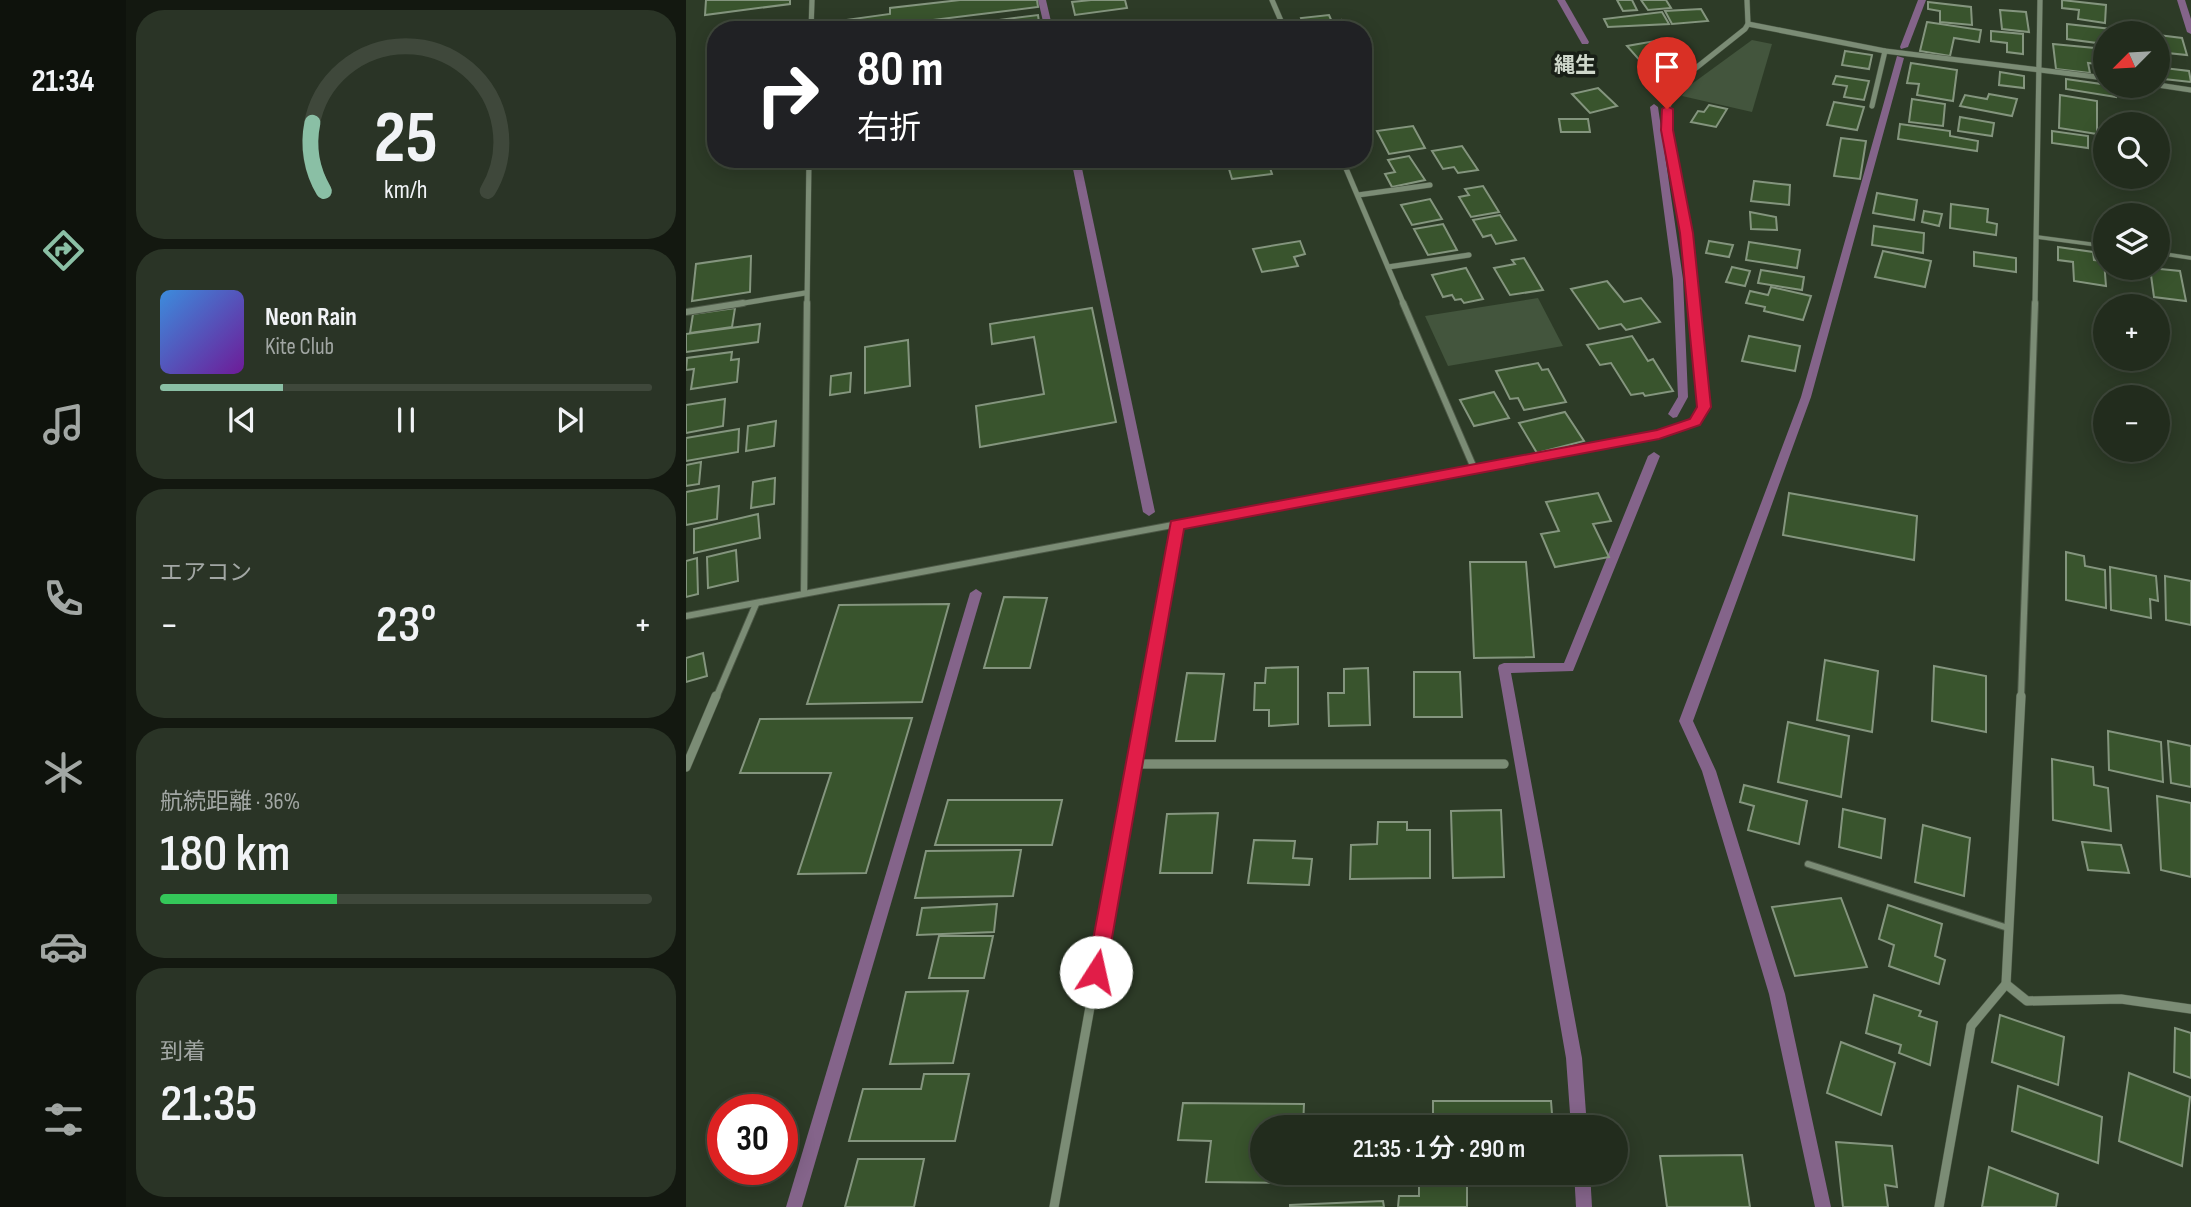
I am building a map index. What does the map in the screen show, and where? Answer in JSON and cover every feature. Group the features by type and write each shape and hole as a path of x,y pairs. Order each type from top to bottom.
{"street":[{"path":"811,21 812,0"},
{"path":"1272,0 1281,21"},
{"path":"686,616 1659,434 1695,422 1704,407 1687,233 1667,130 1667,109 1676,83 1745,29 1748,24 1747,0"},
{"path":"1939,1207 1971,1026 2006,984 2025,621 2040,0"},
{"path":"1748,24 1885,51 2093,76"},
{"path":"1872,106 1885,51"},
{"path":"2170,87 2191,90"},
{"path":"804,593 809,168"},
{"path":"1346,168 1474,468"},
{"path":"1358,195 1430,185"},
{"path":"1388,267 1469,255"},
{"path":"686,312 806,293"},
{"path":"1054,1207 1177,524"},
{"path":"686,767 756,604"},
{"path":"1134,764 1504,764"},
{"path":"2006,984 2026,1001 2121,999 2191,1009"}],"lane":[{"path":"2036,237 2093,244"},
{"path":"2170,255 2191,258"},
{"path":"1808,864 2008,928"}],"green space":[{"path":"1752,40 1772,44 1752,112 1682,96 1689,86"},
{"path":"1538,298 1563,346 1448,366 1425,316"}],"building":[{"path":"706,0 790,0 790,4 705,15"},
{"path":"960,0 1037,0 1038,7 925,21 838,21 890,14 890,8"},
{"path":"1125,0 1127,8 1075,15 1072,2"},
{"path":"1617,0 1632,0 1637,10 1623,11"},
{"path":"1641,0 1666,0 1671,8 1648,10"},
{"path":"2062,0 2106,5 2105,21 2078,19 2079,10 2062,8"},
{"path":"1928,2 1971,7 1972,25 1940,22 1940,11 1928,9"},
{"path":"1701,9 1708,21 1672,24 1665,11"},
{"path":"2000,10 2026,12 2029,32 2002,29"},
{"path":"1662,12 1669,24 1608,27 1604,19"},
{"path":"1038,15 1039,21 991,21"},
{"path":"1329,15 1332,21 1302,21 1301,18"},
{"path":"1927,22 1981,30 1979,42 1954,38 1950,56 1920,51"},
{"path":"2067,24 2093,27 2093,42 2067,39"},
{"path":"1991,31 2023,34 2023,54 2007,52 2007,43 1991,41"},
{"path":"2170,36 2182,38 2187,55 2170,53"},
{"path":"1655,41 1678,67 1650,72 1627,46"},
{"path":"2053,44 2093,48 2093,64 2088,63 2090,73 2056,69"},
{"path":"1845,51 1872,55 1869,69 1842,65"},
{"path":"1911,63 1957,70 1953,101 1917,95 1919,84 1907,83"},
{"path":"2170,69 2189,71 2191,82 2170,80"},
{"path":"2000,72 2024,76 2024,88 1999,85"},
{"path":"1836,76 1869,81 1864,100 1844,97 1847,86 1833,84"},
{"path":"2066,79 2093,83 2093,93 2066,89"},
{"path":"1598,88 1617,106 1590,113 1572,94"},
{"path":"1989,94 2017,99 2012,116 1960,106 1965,95 1987,99"},
{"path":"2060,95 2097,101 2097,112 2093,112 2093,133 2059,128"},
{"path":"1912,99 1945,104 1943,126 1909,122"},
{"path":"1834,102 1864,107 1857,130 1827,125"},
{"path":"1709,105 1727,109 1716,127 1691,122 1698,111 1704,112"},
{"path":"1960,117 1994,123 1992,136 1958,131"},
{"path":"1559,119 1588,119 1590,132 1561,132"},
{"path":"1900,124 1950,131 1950,136 1978,141 1977,151 1898,139"},
{"path":"1413,126 1425,148 1389,154 1377,131"},
{"path":"2052,131 2088,136 2088,148 2052,143"},
{"path":"1841,138 1866,141 1860,179 1834,176"},
{"path":"1462,146 1478,170 1458,173 1454,167 1443,169 1432,151"},
{"path":"1409,156 1425,180 1392,187 1385,174 1395,172 1388,160"},
{"path":"1229,168 1270,168 1272,174 1232,179"},
{"path":"1754,181 1790,185 1789,205 1751,201"},
{"path":"1483,186 1499,212 1471,217 1459,197 1469,195 1465,189"},
{"path":"1877,193 1917,200 1914,220 1873,213"},
{"path":"1430,199 1442,219 1412,225 1401,205"},
{"path":"1951,204 1988,209 1987,222 1997,224 1996,235 1950,228"},
{"path":"1924,211 1942,214 1939,226 1922,222"},
{"path":"1750,212 1776,217 1777,230 1751,229"},
{"path":"1500,215 1516,240 1496,244 1491,235 1483,237 1473,220"},
{"path":"1443,224 1457,250 1428,255 1414,229"},
{"path":"1874,226 1924,233 1923,253 1872,245"},
{"path":"1300,241 1305,254 1294,257 1298,266 1262,272 1253,249"},
{"path":"1709,241 1733,245 1729,257 1706,253"},
{"path":"1749,242 1800,250 1797,268 1746,260"},
{"path":"2058,247 2093,252 2093,280 2106,280 2106,286 2074,281 2073,262 2058,260"},
{"path":"1883,251 1931,261 1925,287 1875,277"},
{"path":"1974,252 2016,258 2016,272 1974,266"},
{"path":"751,256 750,292 692,301 696,264"},
{"path":"1524,258 1543,290 1510,295 1494,268 1515,264 1512,260"},
{"path":"1732,267 1750,271 1745,286 1726,282"},
{"path":"1466,268 1483,299 1464,303 1461,299 1455,300 1452,295 1443,297 1432,275"},
{"path":"1761,270 1804,277 1802,290 1758,283"},
{"path":"2170,270 2180,271 2186,301 2170,299 2170,294 2154,294 2152,280 2170,280"},
{"path":"1607,281 1624,302 1641,298 1660,322 1626,330 1621,324 1599,329 1571,289"},
{"path":"1771,287 1811,296 1803,320 1764,311 1765,307 1746,303 1750,291 1768,295"},
{"path":"735,308 732,327 690,333 693,314"},
{"path":"1092,308 1116,422 980,447 976,406 1044,394 1034,337 992,344 990,324"},
{"path":"760,324 758,342 686,352 686,334"},
{"path":"1632,336 1648,361 1653,359 1673,391 1645,396 1643,393 1631,395 1611,363 1600,365 1587,345"},
{"path":"1749,336 1800,346 1795,371 1742,361"},
{"path":"908,340 910,386 865,393 865,347"},
{"path":"732,352 731,360 739,359 737,382 691,389 694,369 686,370 687,358"},
{"path":"1538,363 1542,370 1548,369 1566,402 1524,410 1518,398 1510,399 1496,371"},
{"path":"851,373 850,392 830,395 831,376"},
{"path":"1494,392 1509,418 1474,426 1460,400"},
{"path":"725,399 723,426 686,433 686,405"},
{"path":"1565,412 1584,441 1537,453 1519,423"},
{"path":"776,421 774,446 746,451 748,426"},
{"path":"739,429 738,452 686,461 686,438"},
{"path":"701,462 699,484 686,486 686,465"},
{"path":"775,478 774,504 751,508 753,482"},
{"path":"719,486 717,519 686,525 686,492"},
{"path":"1598,493 1611,521 1593,524 1609,557 1555,567 1541,534 1559,531 1546,502"},
{"path":"1789,493 1917,516 1914,560 1783,535"},
{"path":"758,514 760,538 694,553 694,529"},
{"path":"736,550 738,581 708,588 707,557"},
{"path":"2066,552 2084,556 2085,566 2105,570 2106,608 2066,600"},
{"path":"697,558 698,594 686,597 686,561"},
{"path":"1470,562 1526,562 1534,657 1474,658"},
{"path":"2110,567 2156,576 2158,601 2150,599 2151,618 2111,610"},
{"path":"2165,576 2191,581 2191,625 2166,620"},
{"path":"1004,597 1047,598 1030,668 984,668"},
{"path":"949,604 922,702 807,704 839,605"},
{"path":"703,653 707,676 686,682 686,658"},
{"path":"1825,660 1878,671 1872,732 1817,720"},
{"path":"1934,666 1986,676 1986,732 1932,721"},
{"path":"1298,667 1298,724 1269,726 1269,710 1254,710 1255,683 1265,683 1266,668"},
{"path":"1368,668 1370,725 1329,726 1328,693 1344,693 1344,669"},
{"path":"1414,672 1460,672 1462,717 1414,717"},
{"path":"1187,673 1224,674 1215,741 1176,741"},
{"path":"912,718 866,873 798,874 831,773 740,773 760,719"},
{"path":"1788,722 1849,736 1841,797 1778,782"},
{"path":"2108,731 2161,742 2163,782 2109,770"},
{"path":"2168,741 2191,746 2191,787 2171,783"},
{"path":"2052,759 2093,767 2094,785 2108,788 2111,831 2053,820"},
{"path":"1744,785 1807,801 1799,844 1748,830 1754,806 1740,802"},
{"path":"2157,796 2191,803 2191,877 2161,870"},
{"path":"948,800 1062,800 1052,845 935,845"},
{"path":"1843,809 1885,819 1881,858 1839,847"},
{"path":"1501,810 1504,877 1453,878 1451,811"},
{"path":"1218,813 1212,873 1160,873 1167,814"},
{"path":"1378,822 1407,822 1407,830 1430,830 1430,878 1350,879 1351,845 1377,844"},
{"path":"1923,825 1970,838 1964,896 1915,882"},
{"path":"1254,840 1295,841 1293,858 1312,859 1309,885 1248,883"},
{"path":"2082,842 2121,845 2129,873 2088,870"},
{"path":"1021,850 1013,896 915,898 926,851"},
{"path":"1841,898 1867,967 1795,976 1772,907"},
{"path":"997,904 994,932 917,935 922,908"},
{"path":"1888,905 1942,924 1935,956 1945,960 1939,984 1889,966 1894,945 1879,939"},
{"path":"939,936 993,936 984,978 929,978"},
{"path":"968,991 953,1063 890,1064 906,992"},
{"path":"1874,995 1921,1011 1919,1016 1937,1022 1930,1065 1899,1053 1901,1045 1866,1033"},
{"path":"2000,1015 2064,1037 2058,1085 1992,1062"},
{"path":"2175,1028 2191,1033 2191,1078 2174,1072"},
{"path":"1841,1042 1895,1063 1881,1115 1827,1093"},
{"path":"2129,1073 2190,1097 2182,1166 2119,1141"},
{"path":"924,1074 969,1074 955,1141 849,1141 863,1089 921,1089"},
{"path":"2018,1086 2102,1117 2098,1163 2012,1131"},
{"path":"1433,1101 1551,1101 1552,1115 1433,1115"},
{"path":"1183,1103 1304,1104 1304,1115 1250,1115 1250,1183 1206,1182 1211,1141 1178,1140"},
{"path":"1836,1142 1892,1146 1897,1187 1885,1185 1888,1207 1843,1207"},
{"path":"1742,1155 1750,1207 1667,1207 1660,1156"},
{"path":"858,1159 924,1159 914,1207 845,1207"},
{"path":"1989,1167 2058,1194 2056,1207 1982,1207"},
{"path":"1419,1185 1467,1185 1467,1207 1398,1207 1399,1196 1419,1196"},
{"path":"1383,1201 1384,1207 1290,1207 1290,1205"}],"waterway":[{"path":"1042,0 1047,21"},
{"path":"1561,0 1585,42"},
{"path":"1904,47 1922,0"},
{"path":"2181,0 2191,32"},
{"path":"1823,1207 1777,994 1709,771 1686,721 1806,397 1900,58"},
{"path":"1654,107 1678,279 1683,397 1673,414"},
{"path":"1077,168 1149,512"},
{"path":"1578,1115 1574,1058 1504,668 1568,668 1654,456"},
{"path":"794,1207 976,593"},
{"path":"1583,1185 1584,1207"}],"district":[{"name":"縄生","path":"1575,65"}],"route":[{"path":"1096,972 1177,524 1659,434 1695,422 1704,407 1687,233 1667,130 1667,109"}]}
